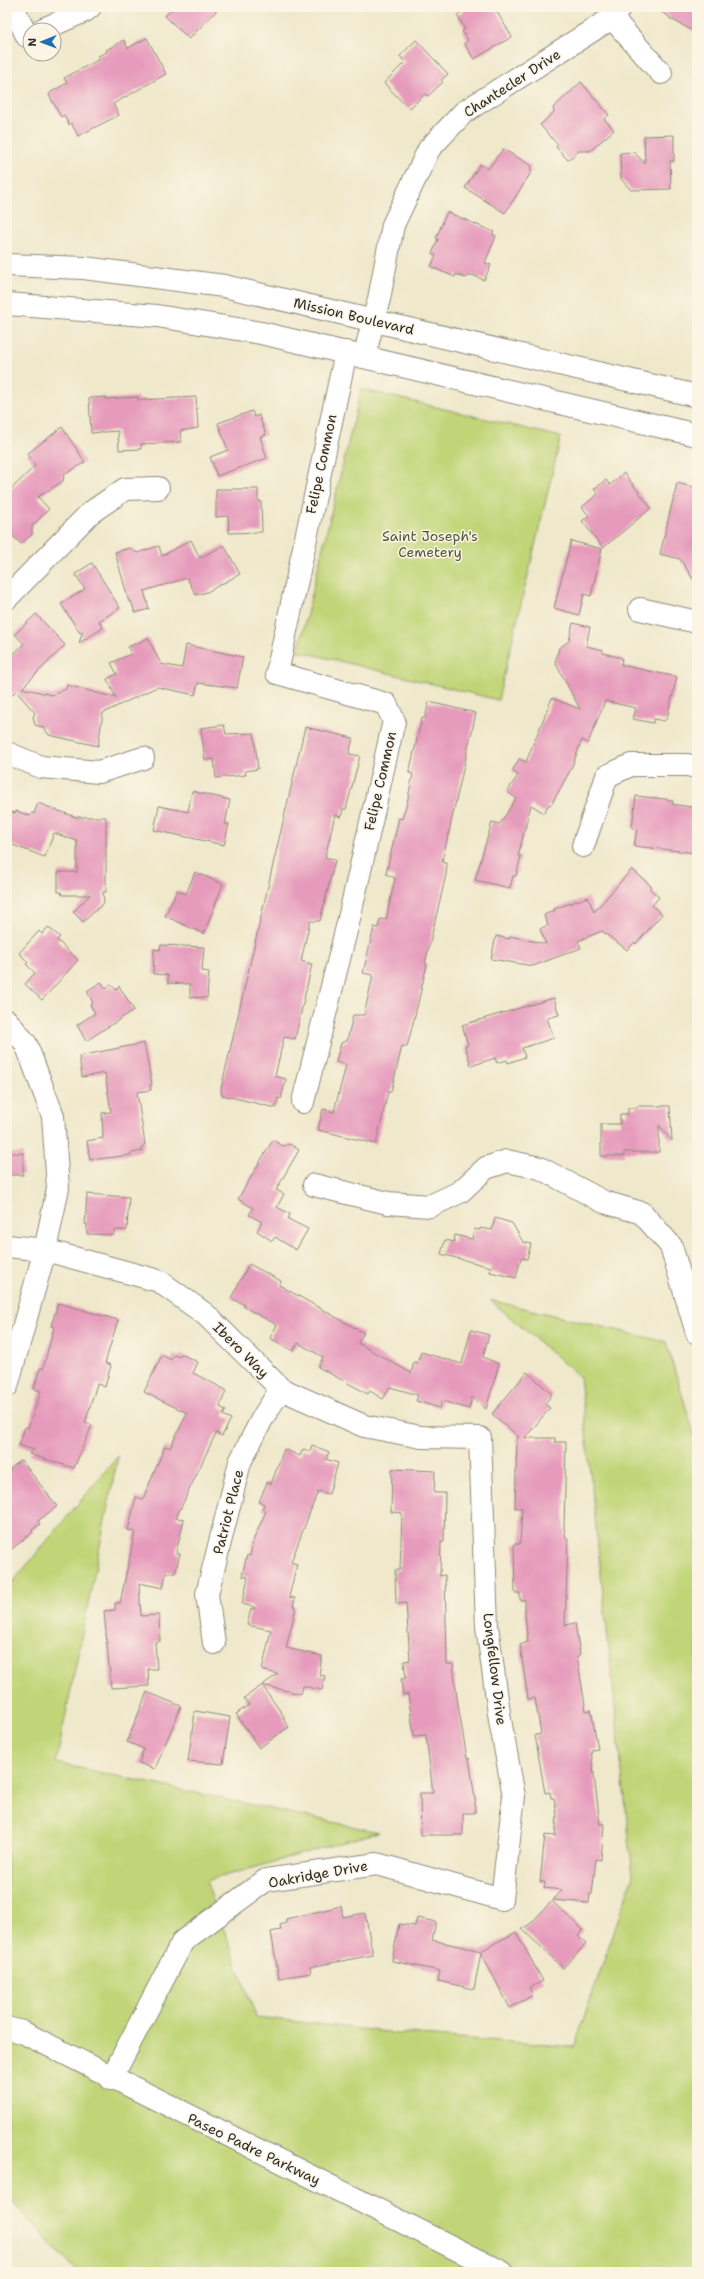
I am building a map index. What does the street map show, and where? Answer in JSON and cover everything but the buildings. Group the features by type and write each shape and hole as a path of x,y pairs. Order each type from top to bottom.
{"street":[{"path":"13,7 22,26"},
{"path":"60,22 85,11 90,7"},
{"path":"616,12 661,73"},
{"name":"Chantecler Drive","path":"355,355 374,321 393,225 429,149 464,112 616,12"},
{"name":"Mission Boulevard","path":"7,265 84,268 224,286 697,396"},
{"path":"7,304 157,316 261,333 697,434"},
{"name":"Felipe Common","path":"303,1102 348,923 394,721 386,704 277,673 355,355"},
{"path":"7,598 90,513 125,489 158,488"},
{"path":"640,609 697,622"},
{"path":"7,753 41,767 99,772 143,758"},
{"path":"583,846 607,776 631,765 687,765 697,767"},
{"path":"7,1021 26,1044 53,1116 58,1188 45,1250 7,1386"},
{"path":"314,1186 388,1203 430,1206 460,1192 486,1168 507,1161 540,1168 604,1202 642,1213 671,1246 697,1333"},
{"name":"Ibero Way","path":"7,1246 45,1250 160,1282 205,1314 281,1389 364,1426 421,1437 480,1438"},
{"name":"Patriot Place","path":"214,1643 207,1594 240,1462 263,1417 281,1389"},
{"name":"Longfellow Drive","path":"480,1438 488,1626 500,1720 514,1796 502,1899"},
{"name":"Oakridge Drive","path":"112,2079 183,1941 266,1880 377,1864 502,1899"},
{"name":"Paseo Padre Parkway","path":"7,2028 22,2032 112,2079 502,2272"}],"green space":[{"name":"Saint Joseph's Cemetery","path":"361,389 561,437 498,700 298,651"},
{"path":"490,1300 666,1342 697,1444 697,2272 78,2272 7,2197 7,1589 118,1456 56,1763 379,1832 206,1881 256,2017 396,2033 574,2047 633,1876 580,1377"}]}
